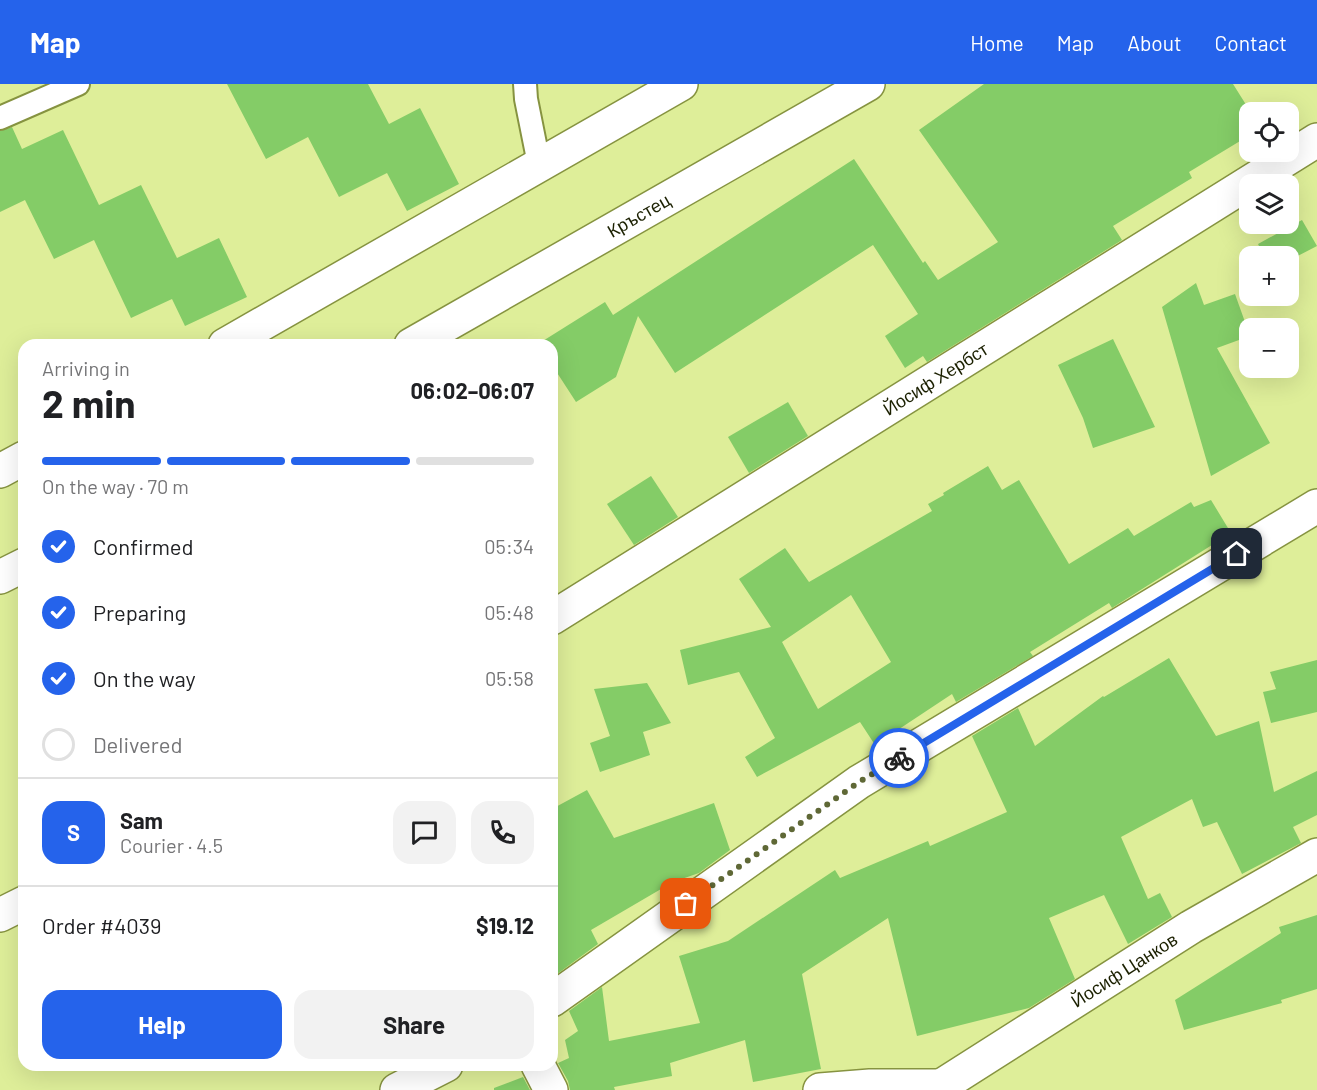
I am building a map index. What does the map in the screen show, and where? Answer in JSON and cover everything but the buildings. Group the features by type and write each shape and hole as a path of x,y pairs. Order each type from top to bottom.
{"street":[{"path":"235,339 681,84"},
{"name":"Кръстец","path":"422,339 868,84"},
{"name":"Йосиф Хербст","path":"558,614 1317,141"},
{"path":"0,471 18,461"},
{"path":"558,996 859,782 1317,506"},
{"path":"0,577 18,568"},
{"name":"Йосиф Цанков","path":"938,1088 1191,927 1317,855"},
{"path":"0,915 18,906"},
{"path":"397,1090 434,1071"},
{"path":"541,1071 550,1090"},
{"path":"820,1090 870,1086 938,1088"}],"lane":[{"path":"0,118 78,84"},
{"path":"525,84 539,164"}],"way so far":[{"path":"686,904 859,782 899,758"}],"route":[{"path":"899,758 1237,554"}]}
